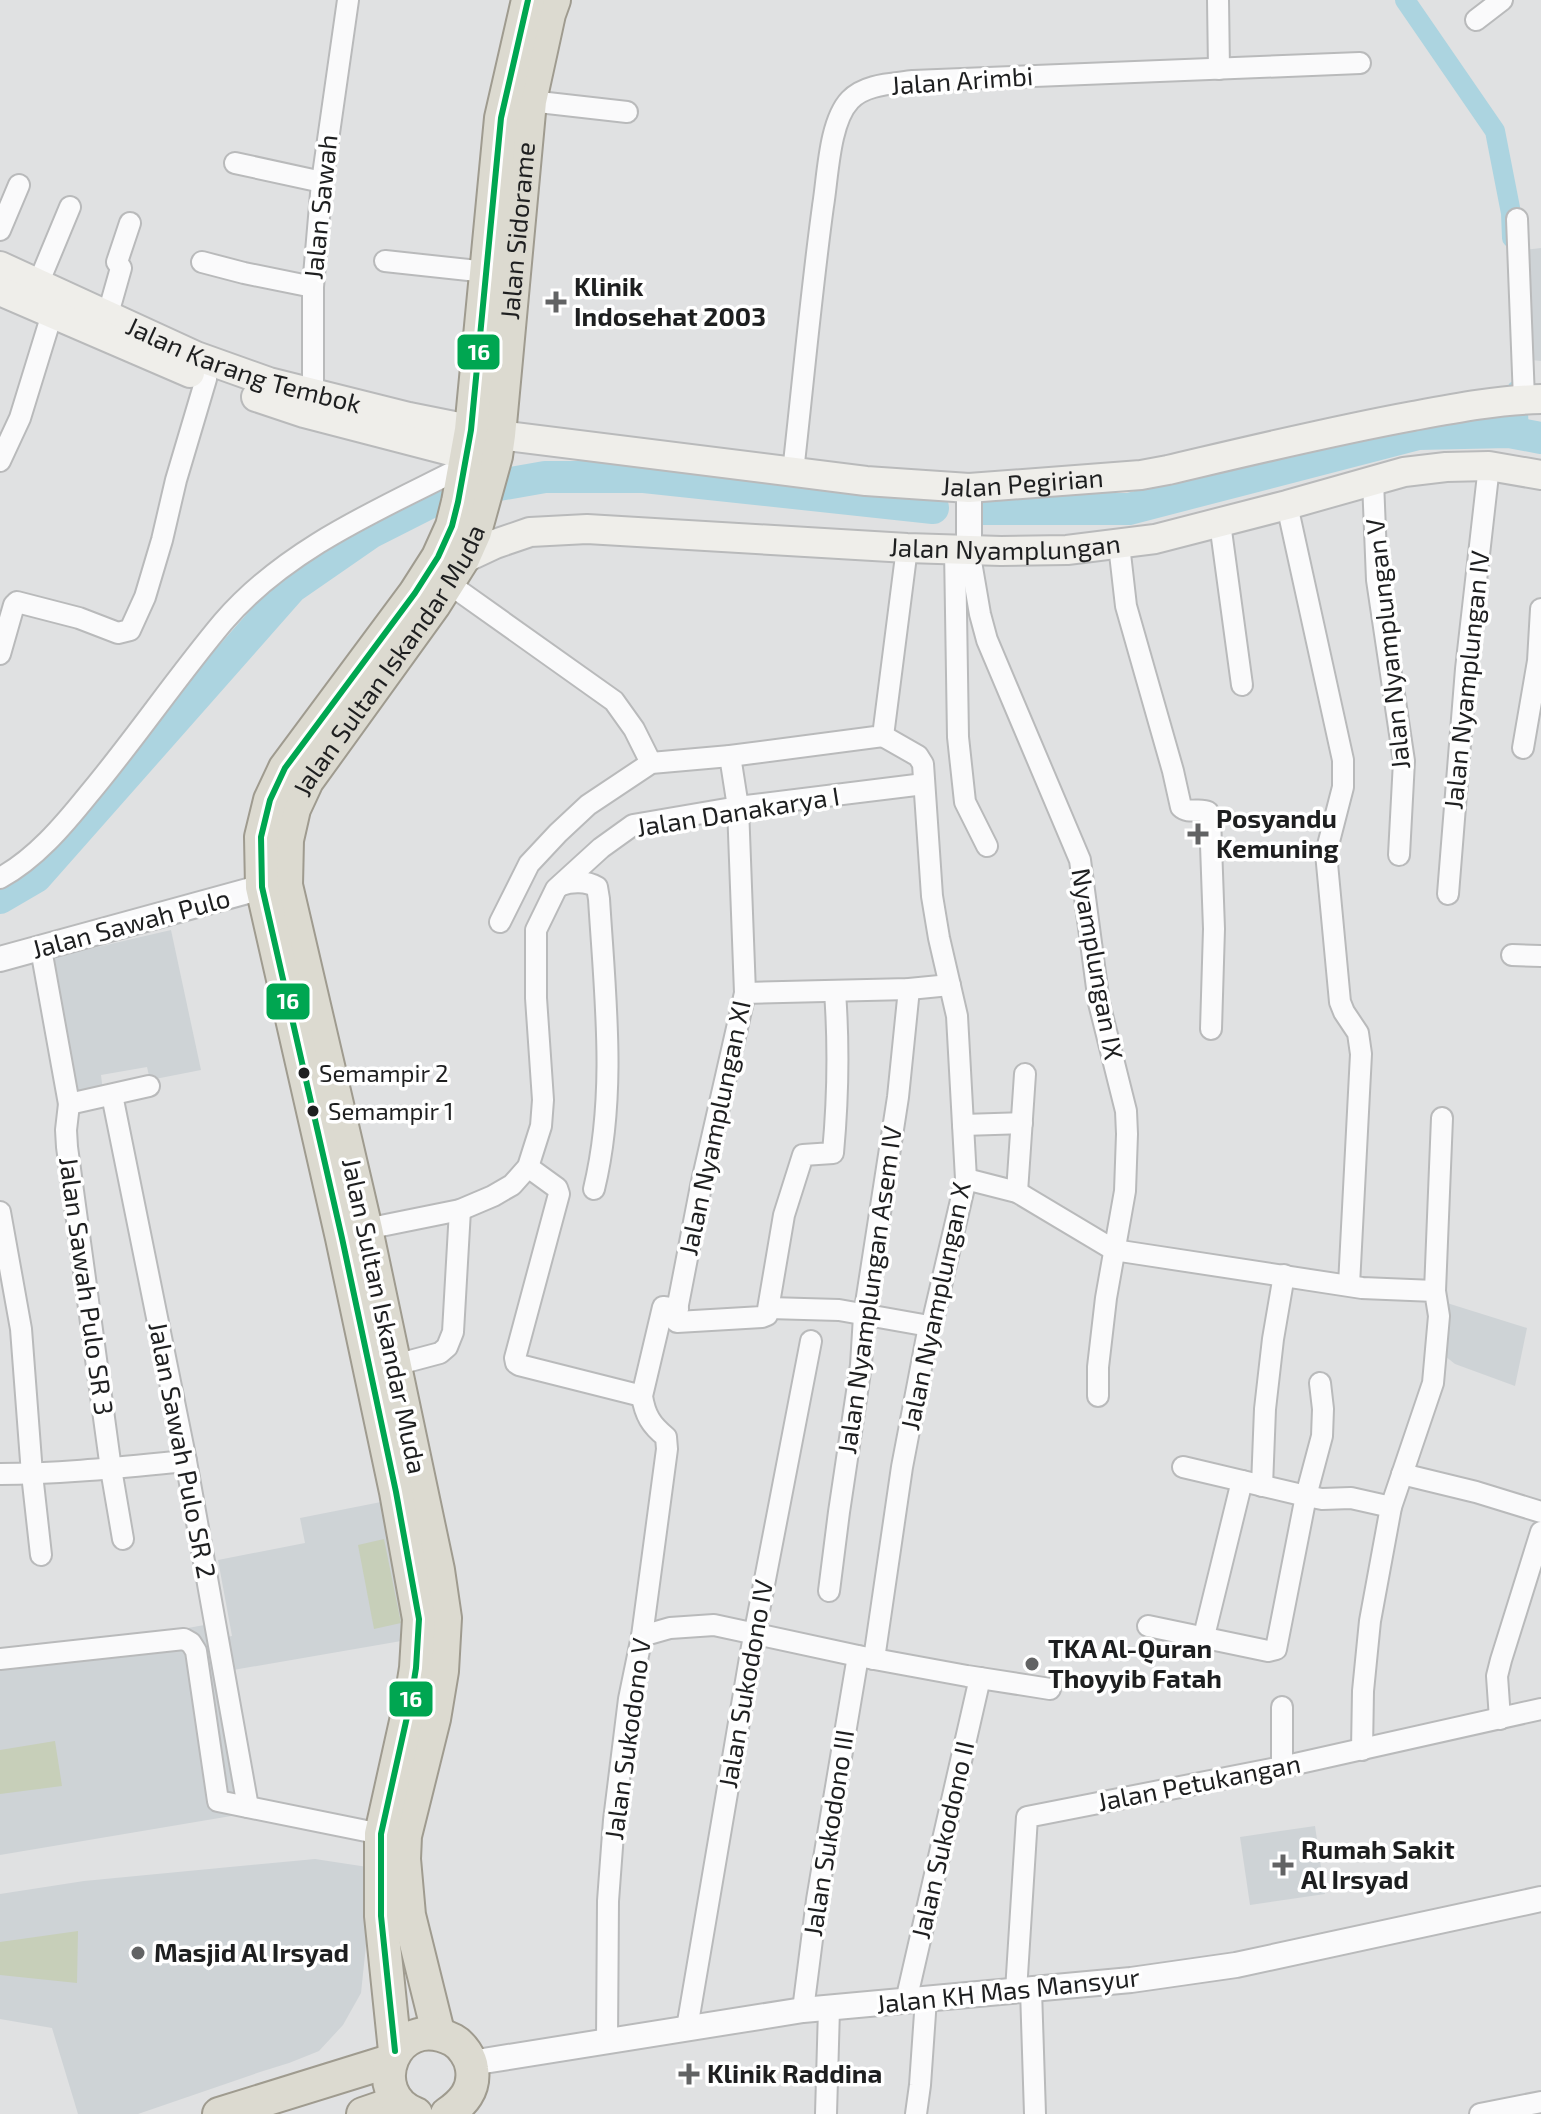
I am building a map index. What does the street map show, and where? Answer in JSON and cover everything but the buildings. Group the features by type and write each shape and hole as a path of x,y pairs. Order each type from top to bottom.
{"highway":[{"name":"Jalan Sidorame","path":"478,468 487,272 501,118 528,0"},
{"name":"Jalan Sidorame","path":"478,468 530,101 554,0"},
{"name":"Jalan Sultan Iskandar Muda","path":"438,2032 409,1915 404,1859 405,1836 434,1719 442,1671 445,1618 438,1570 366,1229 286,885 287,840 294,809 307,781 456,571 475,532 478,468"},
{"name":"Jalan Sultan Iskandar Muda","path":"407,2108 389,2083 392,2056 381,1916 381,1834 413,1689 419,1619 399,1506 342,1238 262,887 261,837 270,800 285,768 415,593 438,557 478,468"},
{"path":"219,2114 263,2107 392,2056 414,2035 438,2032 459,2043 471,2063 473,2078 469,2092 456,2111"},
{"path":"363,2114 407,2108"}],"main road":[{"name":"Jalan Karang Tembok","path":"0,266 38,284 105,326 206,379 313,405"},
{"name":"Jalan Karang Tembok","path":"0,291 52,314 105,326 269,382 313,405 478,468"},
{"name":"Jalan Pegirian","path":"478,468 793,472 969,488 1141,475 1355,426 1524,399"},
{"name":"Jalan Nyamplungan","path":"456,571 495,544 530,532 587,529 907,548 1067,550 1155,539 1404,472 1489,466 1541,475"}],"street":[{"name":"Jalan Sawah","path":"313,405 313,287 322,182 348,0"},
{"path":"1218,0 1219,69"},
{"path":"1476,20 1502,0"},
{"name":"Jalan Arimbi","path":"793,472 815,262 832,143 840,116 850,100 867,88 913,81 1360,63"},
{"path":"530,101 627,112"},
{"path":"235,163 322,182"},
{"path":"0,230 19,185"},
{"path":"38,284 70,207"},
{"path":"1517,219 1524,399"},
{"path":"105,326 121,268 117,262 130,223"},
{"path":"385,261 487,272"},
{"path":"202,262 313,287"},
{"path":"0,461 20,418 52,314"},
{"path":"0,654 17,602 79,618 118,633 130,630 162,540 206,379"},
{"name":"Jalan Nyamplungan IV","path":"1448,894 1466,669 1489,466"},
{"path":"0,878 17,869 61,828 225,620 262,585 298,556 335,533 478,468"},
{"name":"Jalan Nyamplungan V","path":"1373,481 1377,580 1404,761 1399,855"},
{"path":"969,488 962,549 958,737 965,802 987,846"},
{"path":"1287,505 1343,760 1343,787 1326,853 1340,1002 1358,1033 1361,1054 1349,1285"},
{"path":"1220,523 1242,685"},
{"path":"1119,545 1126,606 1181,807 1205,810 1210,817 1214,929 1211,1029"},
{"path":"500,922 529,864 558,833 588,805 651,763 883,736 907,548"},
{"name":"Nyamplungan IX","path":"962,549 987,640 1080,860 1099,1003 1127,1119 1125,1191 1106,1298 1098,1396"},
{"path":"456,571 614,701 634,729 651,763"},
{"path":"1523,748 1538,661 1541,609"},
{"name":"Jalan Nyamplungan X","path":"866,1658 929,1326 933,1320 966,1179 957,1016 932,896 923,764 918,756 883,736"},
{"name":"Jalan Nyamplungan XI","path":"678,1309 701,1186 745,993 738,807 730,756"},
{"name":"Jalan Danakarya I","path":"528,1167 541,1126 543,1100 534,939 556,889 601,848 633,825 738,807 924,784"},
{"path":"561,885 571,882 591,884 597,887 599,899 608,1100 605,1142 594,1189"},
{"name":"Jalan Sawah Pulo","path":"0,959 262,887"},
{"name":"Jalan Sawah Pulo SR 3","path":"41,949 69,1104 67,1147 123,1539"},
{"path":"1512,955 1541,956"},
{"path":"745,993 835,992 950,985"},
{"name":"Jalan Nyamplungan Asem IV","path":"829,1591 861,1365 864,1316 898,1097 909,989"},
{"path":"366,1229 460,1210 512,1185 528,1167 557,1188 559,1194 516,1363 642,1396 663,1307 678,1309 677,1322 767,1315 784,1215 803,1155 833,1153 838,1039 835,992"},
{"path":"1017,1192 1025,1074"},
{"path":"69,1104 149,1086"},
{"name":"Jalan Sawah Pulo SR 2","path":"112,1095 186,1461 248,1807"},
{"path":"1362,1750 1363,1691 1370,1621 1391,1507 1433,1383 1439,1316 1435,1291 1442,1118"},
{"path":"963,1125 1022,1123"},
{"path":"966,1179 1017,1192 1114,1250 1349,1285 1435,1291"},
{"path":"395,1365 440,1353 447,1347 453,1332 460,1210"},
{"path":"0,1212 21,1329 41,1555"},
{"path":"1204,1636 1252,1484 1284,1275"},
{"path":"769,1308 820,1308 929,1326"},
{"name":"Jalan Sukodono IV","path":"687,2028 754,1634 811,1341"},
{"path":"1148,1626 1273,1651 1276,1649 1306,1496 1322,1436 1320,1383"},
{"name":"Jalan Sukodono V","path":"607,2042 608,1901 614,1820 667,1449 666,1437 652,1425 644,1410 642,1396"},
{"path":"0,1474 111,1469 186,1461"},
{"path":"1183,1467 1306,1496 1351,1498 1391,1507"},
{"path":"1402,1474 1541,1512"},
{"path":"1500,1719 1497,1694 1499,1668 1541,1532"},
{"path":"642,1636 670,1628 714,1625 866,1658 1050,1689"},
{"path":"0,1659 184,1639 196,1651 216,1799 221,1803 381,1834"},
{"name":"Jalan Sukodono III","path":"803,2010 817,1900 866,1658"},
{"name":"Jalan Sukodono II","path":"916,2114 916,2000 980,1678"},
{"path":"1282,1707 1282,1767"},
{"name":"Jalan Petukangan","path":"1024,1991 1027,1817 1282,1767 1541,1709"},
{"name":"Jalan KH Mas Mansyur","path":"471,2063 803,2010 1131,1980 1236,1965 1541,1899"},
{"path":"1024,1991 1035,2114"},
{"path":"826,2114 829,2009"},
{"path":"1488,2113 1541,2102"}],"shaded area":[{"path":"1541,248 1541,361 1532,360 1524,250"},
{"path":"171,930 201,1070 150,1080 147,1067 101,1075 103,1091 75,1096 50,958"},
{"path":"1447,1303 1527,1328 1515,1386 1455,1364 1445,1356"},
{"path":"381,1502 407,1640 233,1670 227,1637 232,1636 218,1560 305,1543 300,1518"},
{"path":"210,1624 243,1814 0,1855 0,1662"},
{"name":"Rumah Sakit Al Irsyad","path":"1315,1826 1325,1894 1250,1905 1240,1837"},
{"path":"315,1859 374,1868 361,1993 343,2025 319,2051 138,2114 78,2114 52,2028 0,2019 0,1894 84,1881"}],"green space":[{"path":"384,1539 401,1623 374,1629 358,1545"},
{"path":"55,1741 62,1786 0,1794 0,1750"},
{"path":"78,1931 77,1983 0,1975 0,1942"}],"waterway":[{"path":"1405,0 1495,131 1511,213 1512,238"},
{"path":"1517,390 1519,434"},
{"path":"976,509 1129,509 1418,434 1509,432 1541,438"},
{"path":"0,898 36,877 292,587 370,533 447,494 545,477 644,477 933,508"}],"transit line":[{"name":"16","path":"395,2051 381,1916 381,1834 411,1699 419,1619 396,1492 342,1238 262,887 261,837 270,800 285,768 415,593 438,557 452,526 471,430 501,118 528,0"}],"place":[{"name":"Klinik Indosehat 2003","path":"556,302"},
{"name":"Posyandu Kemuning","path":"1198,834"},
{"name":"Semampir 2","path":"304,1073"},
{"name":"Semampir 1","path":"313,1111"},
{"name":"TKA Al-Quran Thoyyib Fatah","path":"1032,1664"},
{"name":"Rumah Sakit Al Irsyad","path":"1283,1865"},
{"name":"Masjid Al Irsyad","path":"138,1953"},
{"name":"Klinik Raddina","path":"689,2074"}]}
